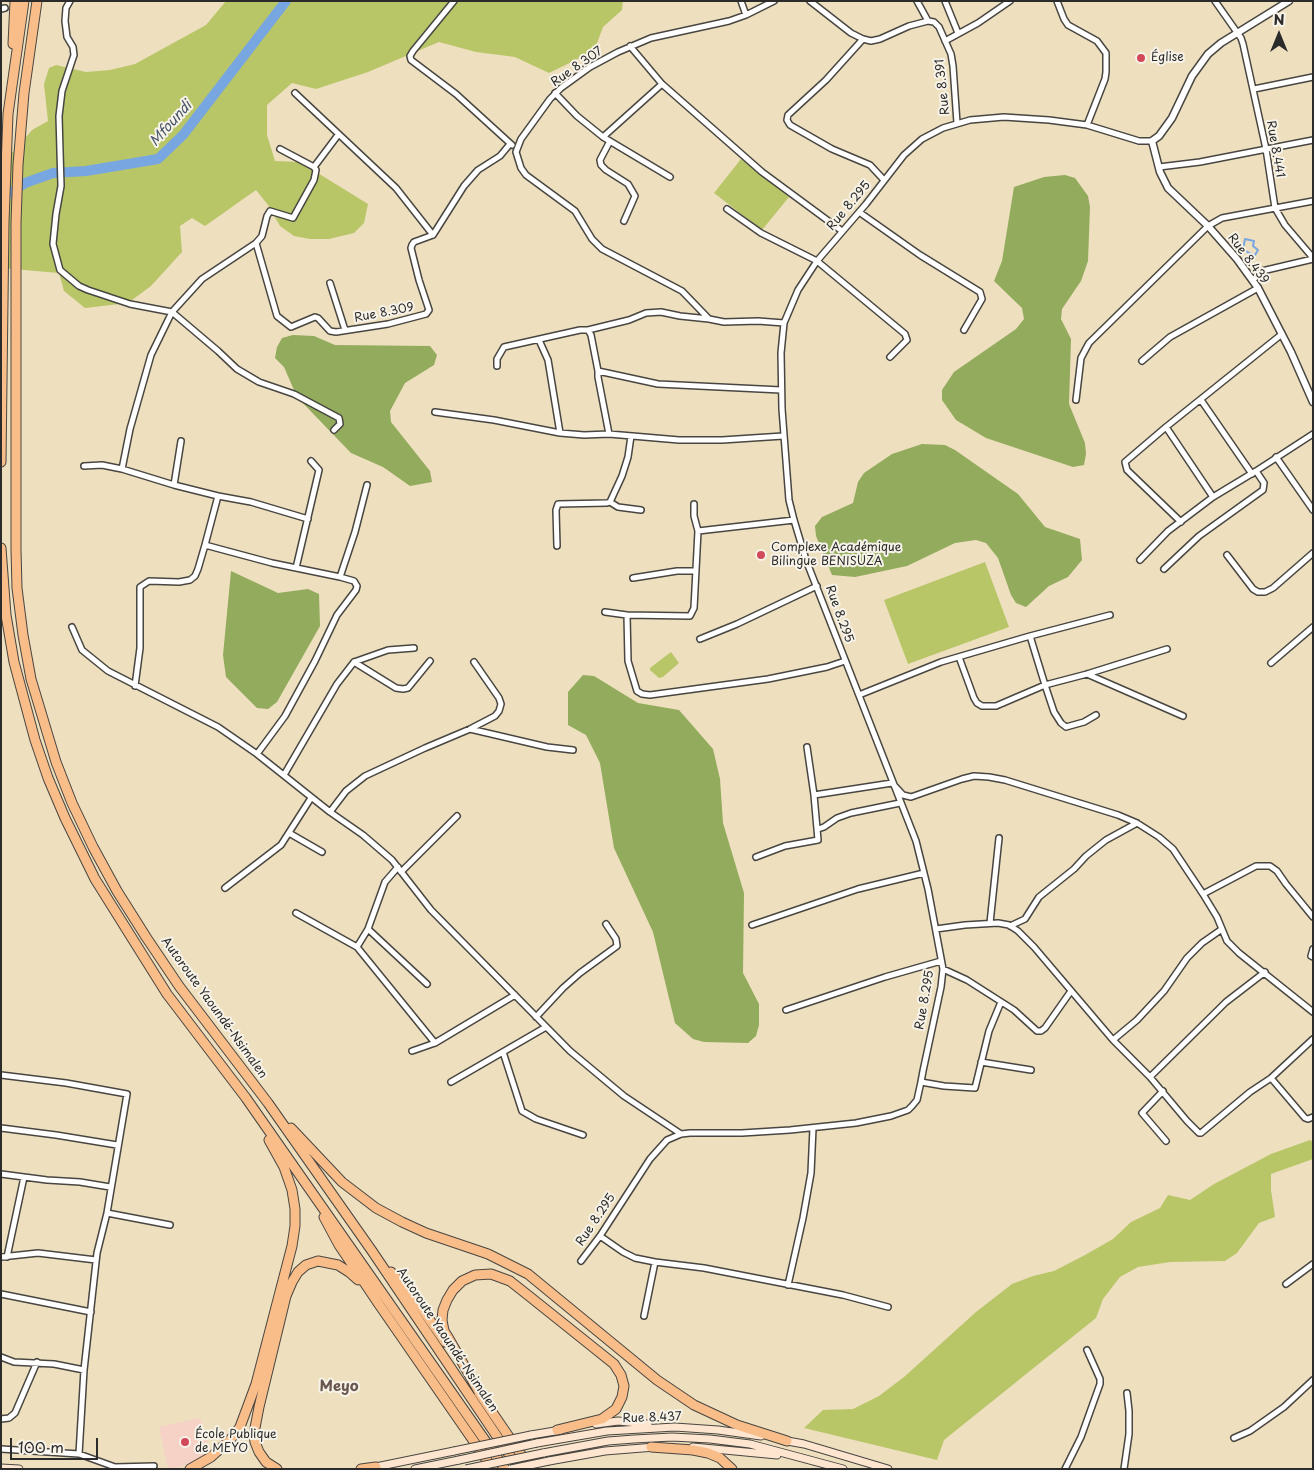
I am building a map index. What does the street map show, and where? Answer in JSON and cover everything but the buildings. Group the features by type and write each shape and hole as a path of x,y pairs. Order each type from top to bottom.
{"highway":[{"path":"1,462 4,222 15,1"},
{"path":"8,114 24,1"},
{"name":"Autoroute Yaoundé-Nsimalen","path":"37,1 24,93 18,165 16,223 15,504 17,588 31,679 56,762 72,803 93,847 117,890 179,986 268,1103 372,1251 519,1469"},
{"path":"31,47 41,1"},
{"name":"Autoroute Yaoundé-Nsimalen","path":"1,548 6,615 16,672 35,740 48,778 65,818 105,896 168,994 246,1098 505,1469"},
{"path":"190,1469 211,1457 230,1440 240,1427 256,1384 292,1246 295,1209 292,1190 284,1167 246,1098"},
{"path":"268,1103 342,1182 376,1208 410,1226 488,1254 521,1270 658,1380 694,1405 737,1426 787,1441"},
{"path":"307,1186 339,1245 493,1469"},
{"path":"372,1251 416,1299 531,1469"},
{"path":"277,1469 266,1462 259,1452 255,1442 256,1419 286,1296 298,1272 306,1265 318,1261 338,1265 353,1275 378,1303"},
{"path":"482,1397 444,1331 442,1320 446,1300 462,1281 475,1275 491,1274 510,1281 614,1364 621,1375 624,1386 622,1397 616,1409 602,1419 557,1430"},
{"path":"651,1447 708,1453 720,1458 732,1469"},
{"path":"362,1469 372,1468"}],"main road":[{"path":"372,1468 557,1430 618,1421 675,1427"},
{"name":"Rue 8.437","path":"415,1469 537,1443 607,1431 675,1427 718,1430 787,1441 888,1469"},
{"name":"Rue 8.437","path":"466,1469 608,1441 672,1437 750,1444 842,1469"},
{"path":"511,1469 605,1450 651,1447 700,1447 801,1457"},
{"path":"1,1468 19,1469"}],"street":[{"path":"454,1 413,51 410,56 411,60 456,94 516,148 516,156 526,175 575,211 592,240 602,249 682,291 709,319"},
{"path":"741,1 746,15"},
{"name":"Rue 8.307","path":"516,148 534,119 556,93 590,67 630,46 651,38 729,21 774,1"},
{"path":"810,1 862,40 880,40 909,26 928,21"},
{"name":"Rue 8.391","path":"918,1 928,21 934,22 939,27 953,66 957,123"},
{"path":"945,1 958,33"},
{"path":"945,41 978,23 1010,1"},
{"path":"1057,1 1068,25 1098,41 1106,53 1105,79 1087,125"},
{"name":"Rue 8.441","path":"1215,1 1243,44 1266,149 1275,208 1281,220 1313,258"},
{"path":"1152,141 1172,118 1183,93 1202,61 1213,49 1289,1"},
{"path":"69,2 66,8 65,21 67,37 73,47 74,55 62,91 59,116 61,186 53,244 60,270 79,286 88,290 130,304 172,312 236,369 259,382 294,394 339,418 340,424 334,430"},
{"path":"862,40 832,74 788,116 788,120 790,124 832,149 870,164 884,180"},
{"path":"630,46 662,84 762,172 842,231"},
{"path":"1254,89 1313,77"},
{"path":"604,137 662,84"},
{"path":"294,93 396,188 433,235"},
{"path":"556,93 577,116 604,137 670,176"},
{"name":"Rue 8.295","path":"581,1261 600,1236 650,1159 661,1144 667,1140 680,1134 742,1133 813,1128 881,1118 908,1110 917,1100 922,1082 922,1071 941,987 943,969 924,873 916,841 806,560 794,520 787,484 781,360 784,323 798,290 817,261 904,156 922,138 933,132 957,123 980,118 1004,116 1087,125 1139,141 1152,141"},
{"path":"314,167 338,135"},
{"path":"1159,167 1200,162 1313,140"},
{"path":"610,141 600,160 601,165 628,184 635,196 624,221"},
{"name":"Rue 8.439","path":"1152,141 1159,167 1168,188 1208,226 1237,259 1258,288 1311,393 1313,402"},
{"name":"Rue 8.309","path":"256,243 277,316 291,327 314,317 318,318 330,331 345,330 388,324 426,314 429,310 411,248 414,242 433,235 464,186 478,170 500,156 510,144"},
{"path":"122,469 130,429 151,355 172,312 202,279 256,243 262,236 270,211 293,218 314,180 316,170 314,167 280,149"},
{"path":"1076,400 1081,358 1089,343 1208,226 1222,218 1313,201"},
{"path":"727,209 761,233 817,261 905,334 907,340 890,357"},
{"path":"859,212 905,245 980,292 982,299 964,330"},
{"path":"1253,280 1262,271 1313,258"},
{"path":"330,283 345,330"},
{"path":"1142,361 1170,337 1258,288"},
{"path":"497,366 497,359 504,347 580,330 588,330 629,320 646,313 661,312 724,322 758,321 784,323"},
{"path":"588,330 591,335 610,434"},
{"path":"1181,522 1127,470 1125,462 1282,334"},
{"path":"539,340 548,360 560,433"},
{"path":"598,371 658,384 781,390"},
{"path":"1164,569 1200,536 1263,490 1264,483 1201,400"},
{"path":"435,412 494,420 560,433 584,435 610,434 679,440 722,440 784,436"},
{"path":"1166,427 1213,497"},
{"path":"1140,560 1162,536 1213,497 1313,434"},
{"path":"610,502 622,476 628,457 631,436"},
{"path":"174,485 180,441"},
{"path":"1276,458 1313,510"},
{"path":"296,568 318,470 311,461"},
{"path":"84,466 102,465 122,469 174,485 251,502 308,519"},
{"path":"340,577 367,486"},
{"path":"135,686 140,648 140,587 149,581 179,582 190,580 195,576 218,496"},
{"path":"557,546 556,510 558,504 610,502 618,507 641,510"},
{"path":"605,612 627,615 690,616 694,608 698,531 694,516 694,504"},
{"path":"698,531 794,520"},
{"path":"205,545 340,577 354,581 357,586 337,615 284,716 257,754"},
{"path":"1227,555 1253,589 1258,592 1265,592 1273,588 1313,553"},
{"path":"633,578 677,571 696,571"},
{"path":"700,639 737,624 817,586"},
{"path":"627,615 628,661 637,691 642,694 650,695 768,679 827,667 845,661"},
{"path":"859,695 959,657 1110,615"},
{"path":"72,627 79,644 88,656 108,671 218,726 257,754 311,798 363,835 392,860 431,910 570,1051 624,1096 680,1134"},
{"path":"1271,662 1313,627"},
{"path":"1030,636 1054,712 1061,723 1066,727 1084,722 1096,715"},
{"path":"284,775 337,684 354,662 388,650 414,648"},
{"path":"959,657 977,703 982,706 996,706 1045,685 1167,649"},
{"path":"354,662 396,688 403,689 408,688 430,661"},
{"path":"330,812 346,791 366,776 495,716 501,704 499,698 474,662"},
{"path":"1087,674 1183,716"},
{"path":"470,729 548,747 573,750"},
{"path":"756,856 785,846 818,840 807,747"},
{"path":"814,795 892,783 903,795 911,797 962,778 974,776 989,777 1005,780 1048,795 1118,815 1137,823 1159,837 1173,849 1217,917 1227,941 1239,954 1265,972 1313,1012"},
{"path":"224,888 281,845 311,798"},
{"path":"818,829 824,828 837,818 851,813 900,803"},
{"path":"357,948 368,929 386,882 392,872 400,869 457,816"},
{"path":"936,928 990,923 1010,926 1026,919 1039,897 1069,873 1086,856 1106,840 1137,823"},
{"path":"289,833 322,852"},
{"path":"990,923 999,838"},
{"path":"1203,894 1256,866 1270,866 1277,871 1313,917"},
{"path":"752,925 858,889 924,873"},
{"path":"296,913 357,948 434,1043"},
{"path":"536,1017 580,973 617,946 616,939 606,924"},
{"path":"1010,926 1034,947 1113,1040 1163,1091 1187,1122 1200,1133 1250,1092 1271,1078 1313,1039"},
{"path":"368,929 427,984"},
{"path":"1113,1040 1137,1020 1164,991 1187,958 1202,943 1222,929"},
{"path":"1313,949 1310,956 1313,957"},
{"path":"786,1010 885,977 941,961"},
{"path":"943,969 967,980 1014,1010 1036,1031 1041,1031 1045,1028 1071,991"},
{"path":"1150,1077 1226,1002 1265,972"},
{"path":"412,1051 434,1043 515,995"},
{"path":"922,1082 975,1088 989,1031 1001,1002"},
{"path":"452,1082 546,1027"},
{"path":"503,1052 522,1111 536,1119 583,1135"},
{"path":"981,1062 1031,1070"},
{"path":"1,1075 66,1082 127,1094 96,1260 84,1370 79,1454"},
{"path":"1271,1078 1305,1118 1308,1120 1313,1117"},
{"path":"1163,1091 1142,1113 1166,1141"},
{"path":"1,1128 117,1145"},
{"path":"788,1285 811,1173 813,1128"},
{"path":"1,1174 110,1187"},
{"path":"24,1177 4,1257 38,1253 96,1260"},
{"path":"106,1213 170,1225"},
{"path":"600,1236 635,1258 704,1268 868,1300 888,1307"},
{"path":"644,1316 655,1262"},
{"path":"1286,1284 1313,1264"},
{"path":"1,1294 91,1312"},
{"path":"1065,1469 1081,1437 1100,1384 1100,1379 1086,1350"},
{"path":"1,1357 14,1362 54,1364 84,1370"},
{"path":"1,1419 9,1418 15,1413 36,1362"},
{"path":"1234,1438 1250,1431 1284,1407 1313,1380"},
{"path":"1124,1469 1129,1434 1127,1393"},
{"path":"1,1450 79,1454 115,1468 154,1466"}],"shaded area":[{"name":"École Publique de MEYO","path":"200,1418 212,1456 168,1469 159,1427"}],"green space":[{"path":"226,1 623,1 622,10 603,27 594,51 549,73 515,57 476,52 439,42 368,72 316,89 292,83 267,105 267,135 275,161 300,162 368,204 364,223 354,233 329,239 310,239 294,236 280,226 268,205 256,190 205,226 192,218 180,226 182,252 151,286 128,303 85,308 64,291 59,273 1,268 1,160 14,151 32,130 48,121 44,84 49,68 56,65 86,72 110,70 135,64 206,25"},
{"path":"741,159 789,197 762,230 714,193"},
{"path":"1065,175 1075,178 1088,196 1090,207 1088,261 1081,281 1062,309 1061,319 1071,339 1069,404 1085,443 1086,454 1084,465 1073,467 986,438 956,420 942,400 942,390 954,372 1016,329 1024,319 1022,308 994,281 1002,261 1014,187 1044,177"},
{"path":"293,335 314,336 335,345 430,346 437,355 434,365 405,383 390,411 391,422 430,471 432,482 410,486 383,467 351,453 297,397 284,367 275,358 277,347 282,338"},
{"path":"922,444 945,445 955,450 1018,494 1045,527 1080,539 1082,560 1068,577 1049,586 1026,607 1016,603 1011,595 998,558 986,543 976,540 955,543 907,566 855,577 832,575 816,536 815,526 822,517 853,503 858,482 864,473 892,454"},
{"path":"985,562 1009,627 908,664 884,600"},
{"path":"231,571 278,593 308,589 319,594 320,626 277,702 268,709 257,708 226,677 223,655"},
{"path":"671,652 679,663 663,677 659,678 650,668"},
{"path":"583,675 594,676 638,703 679,710 713,749 720,779 723,823 744,893 743,973 759,1004 759,1025 756,1036 748,1043 704,1042 693,1039 675,1023 653,932 614,848 600,763 586,735 568,725 568,692"},
{"path":"1310,1140 1313,1142 1313,1159 1271,1174 1275,1217 1259,1223 1237,1253 1225,1261 1170,1262 1138,1267 1120,1277 1103,1299 1096,1318 944,1440 937,1460 804,1428 823,1410 853,1409 879,1396 904,1377 976,1312 1012,1284 1054,1271 1085,1255 1113,1239 1131,1222 1160,1208 1168,1195 1190,1200 1214,1184 1271,1154"}],"waterway":[{"name":"Mfoundi","path":"1,199 25,183 53,173 86,171 158,159 183,135 286,1"},
{"path":"1245,239 1254,241 1253,246 1258,250 1255,255 1243,249 1245,239"}],"place":[{"name":"Église","path":"1141,58"},
{"name":"Complexe Académique Bilingue BENISUZA","path":"761,555"},
{"name":"École Publique de MEYO","path":"185,1442"}],"district":[{"name":"Meyo","path":"339,1387"}]}
